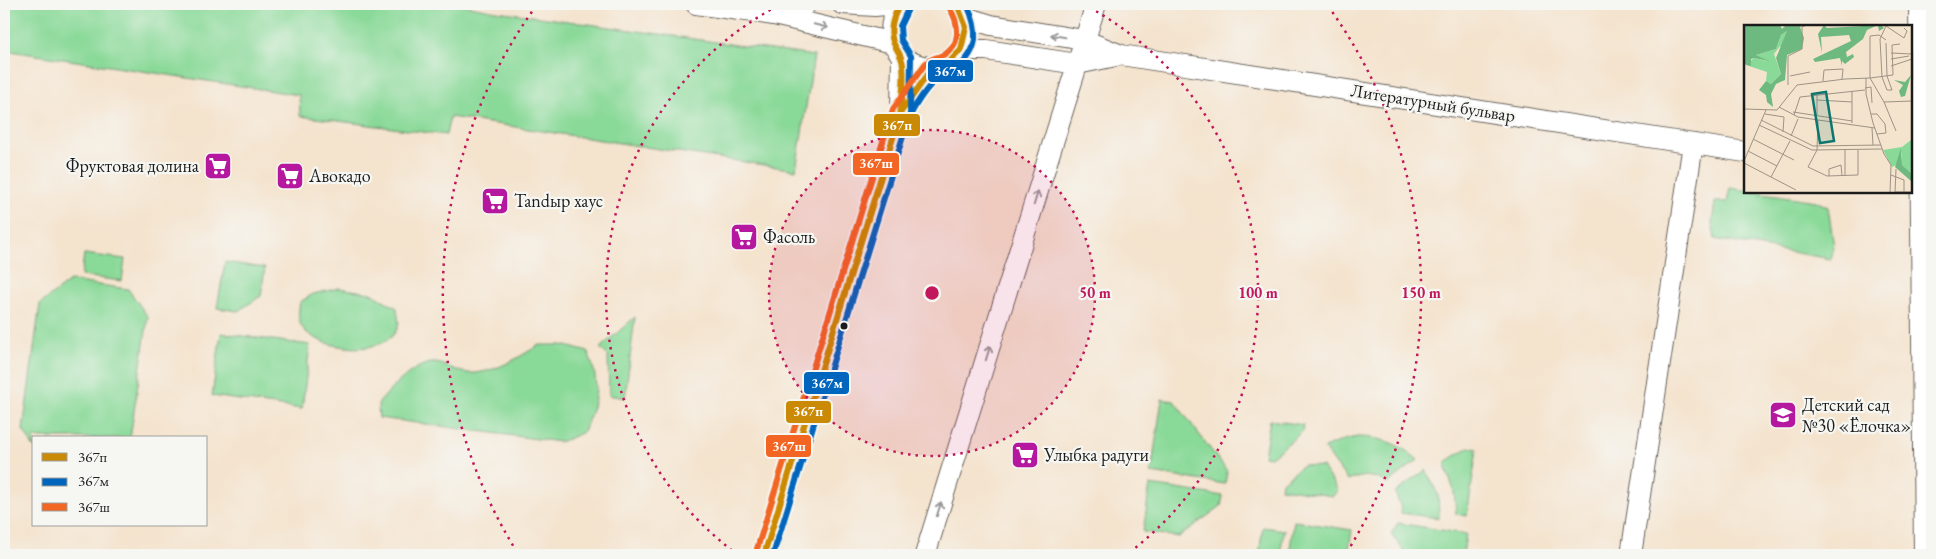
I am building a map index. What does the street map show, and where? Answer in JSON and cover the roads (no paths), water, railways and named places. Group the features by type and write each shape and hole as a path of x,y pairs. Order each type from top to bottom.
{"street":[{"path":"696,4 774,15 898,50 917,66 934,68 950,62 962,50 967,34 961,10"},
{"path":"774,15 806,4"},
{"path":"842,4 875,6 894,4"},
{"path":"901,4 893,17 898,50 901,112"},
{"path":"925,555 1096,4"},
{"path":"1919,4 1916,178 1924,555"},
{"name":"Литературный бульвар","path":"961,10 991,24 1084,40 1121,55 1744,152"},
{"name":"Литературный бульвар","path":"962,50 986,50 1077,64 1121,55"},
{"path":"764,555 901,112 934,68"},
{"path":"1631,555 1693,144"}],"place":[{"name":"Фруктовая долина","path":"218,166"},
{"name":"Авокадо","path":"290,176"},
{"name":"Tandыр хаус","path":"495,201"},
{"name":"Фасоль","path":"744,237"},
{"name":"Детский сад №30 «Ёлочка»","path":"1783,415"},
{"name":"Улыбка радуги","path":"1025,455"}]}
